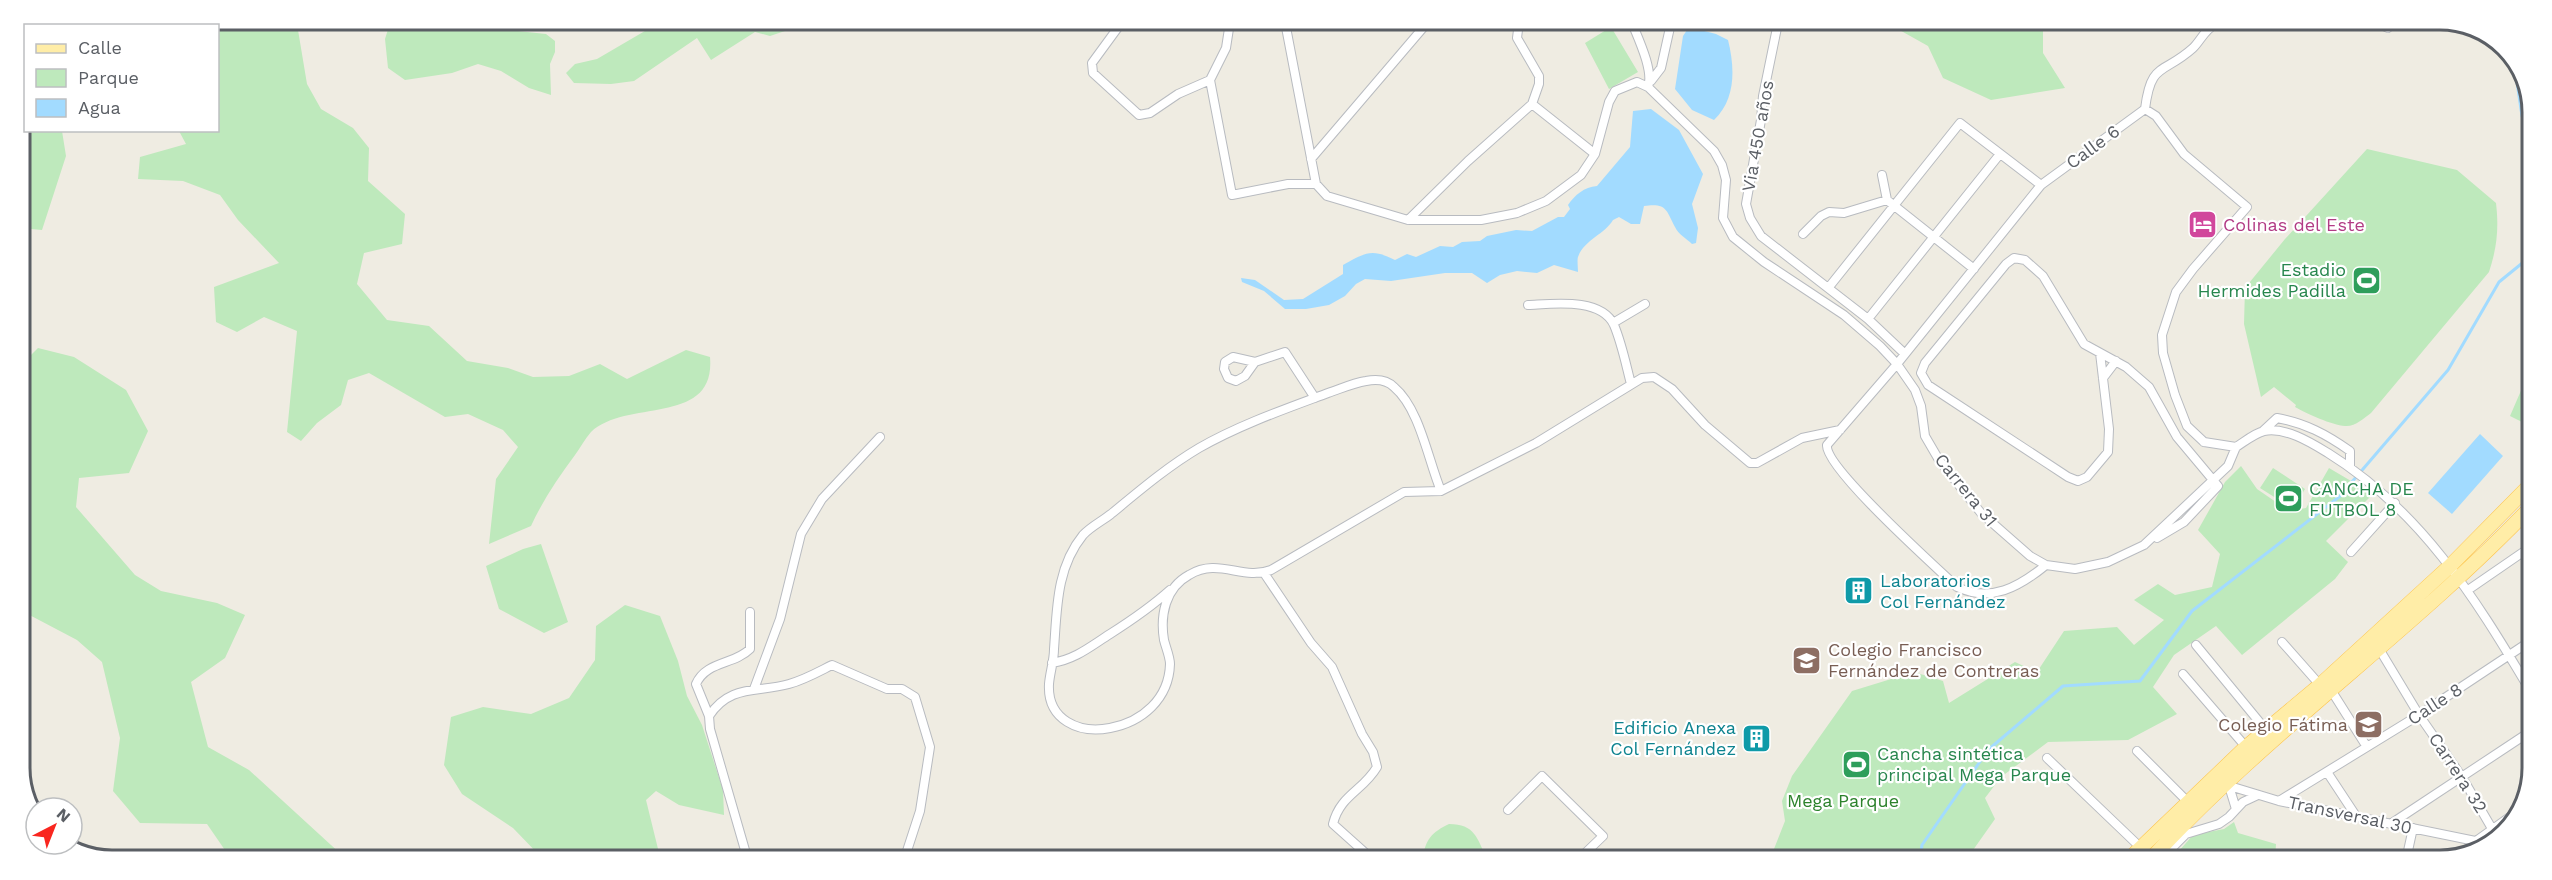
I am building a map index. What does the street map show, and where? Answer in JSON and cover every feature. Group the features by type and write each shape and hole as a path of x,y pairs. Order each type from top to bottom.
{"main road":[{"path":"2159,850 2221,784 2326,687 2522,493"},
{"path":"2137,850 2188,802 2221,784 2246,747 2378,647 2460,577 2522,516"}],"street":[{"path":"1116,30 1092,63 1091,68 1093,73 1139,114 1150,113 1178,94 1210,80"},
{"path":"1229,30 1226,48 1210,80 1233,195 1288,184 1316,184"},
{"path":"1287,30 1316,184 1327,196 1408,220 1481,220 1517,213 1546,201 1581,175 1595,154 1609,102 1615,91 1637,82 1649,84"},
{"path":"1311,159 1421,30"},
{"path":"1408,220 1485,144 1532,104 1539,84 1539,76 1518,38 1518,30"},
{"path":"1634,30 1649,84"},
{"path":"1649,84 1661,68 1669,30"},
{"name":"Via 450 años","path":"1777,30 1763,96 1746,204 1755,227 1769,243 1829,287 1905,354"},
{"path":"2207,30 2193,48 2153,76 2147,91 2145,109 2156,116 2184,154 2247,207 2193,268 2176,292 2162,335 2163,353 2187,426 2204,442 2236,447"},
{"name":"Carrera 31","path":"1649,84 1714,151 1722,165 1726,180 1722,218 1733,237 1764,262 1844,315 1880,346 1897,364 1915,390 1921,406 1925,436 1939,460 1981,513 2030,556 2046,565"},
{"path":"1532,104 1595,154"},
{"name":"Calle 6","path":"2046,565 2027,580 2007,591 1978,594 1957,587 1853,487 1827,452 1827,444 1897,364 2041,185 2145,109"},
{"path":"1829,287 1890,203 1960,123 2041,185"},
{"path":"1868,319 2000,154"},
{"path":"1882,175 1890,203 1974,269"},
{"path":"1803,234 1821,216 1829,212 1844,213 1890,203"},
{"path":"2046,565 2075,569 2108,562 2184,522 2218,486 2177,437 2149,387 2116,361 2084,344 2043,276 2025,260 2014,258 2006,264 1925,363 1920,374 1928,385 2011,442 2078,481 2087,477 2108,452 2109,429 2100,353"},
{"path":"1527,305 1572,302 1600,312 1613,323 1631,384"},
{"path":"1613,323 1645,304"},
{"path":"1256,362 1285,352 1315,398"},
{"path":"2103,378 2116,361"},
{"path":"1052,663 1068,660 1125,626 1145,613 1179,582 1203,568 1218,567 1253,575 1264,573 1404,492 1441,491 1536,443 1642,378 1654,377 1664,383 1705,425 1754,464 1802,438 1840,430"},
{"path":"1179,582 1163,609 1165,642 1170,663 1167,682 1160,699 1143,716 1111,728 1083,730 1061,720 1053,705 1049,687 1059,588 1070,555 1084,534 1156,477 1199,448 1242,427 1315,398 1364,381 1377,380 1395,387 1407,401 1441,491"},
{"path":"2214,479 2228,466 2236,447 2263,431 2277,418 2302,423 2330,437 2350,451 2353,469"},
{"path":"2263,431 2287,433 2309,441 2353,469 2395,503 2460,577 2522,677"},
{"path":"754,689 780,619 801,534 822,499 880,437"},
{"path":"2193,454 2204,442"},
{"path":"2351,552 2395,503"},
{"path":"2468,591 2522,553"},
{"path":"1264,573 1311,643 1332,667 1362,734 1373,752 1377,767 1371,777 1336,810 1333,824 1362,850"},
{"path":"745,850 710,729 709,716 696,684 700,675 710,668 743,656 750,649 750,612"},
{"path":"2283,642 2326,687 2367,747"},
{"path":"2196,645 2266,730"},
{"name":"Carrera 32","path":"2378,647 2494,830"},
{"name":"Calle 8","path":"2279,801 2419,715 2522,647"},
{"path":"709,716 717,704 729,695 787,685 805,679 832,665 887,689 902,688 915,697 930,747 920,811 907,850"},
{"path":"2182,674 2246,747"},
{"path":"2392,823 2522,737"},
{"path":"2137,751 2188,802"},
{"path":"2047,758 2140,847"},
{"path":"2327,772 2356,816"},
{"path":"1508,810 1542,776 1603,836 1588,850"},
{"path":"2221,784 2235,809"},
{"name":"Transversal 30","path":"2221,784 2279,801 2476,841"},
{"path":"2170,850 2186,834 2218,824 2229,817 2242,802 2258,795"},
{"path":"2476,841 2503,820"},
{"path":"2408,850 2413,828"}],"green space":[{"path":"219,30 298,30 307,84 321,109 353,128 369,148 368,181 405,214 402,244 364,253 357,284 387,320 429,326 467,361 508,368 533,377 569,376 600,364 627,379 686,350 710,357 708,379 699,393 684,403 626,416 607,422 591,432 551,489 531,526 489,544 496,479 518,447 503,430 468,414 445,417 369,373 348,380 341,405 317,423 301,441 287,432 297,331 264,317 237,332 216,322 214,287 279,263 238,220 220,195 183,181 138,179 140,157 186,144 180,132 219,132"},
{"path":"388,30 517,30 546,34 555,41 555,52 550,64 551,95 529,88 501,71 478,64 452,73 405,80 388,68 385,39"},
{"path":"647,30 788,30 770,36 755,32 711,60 697,38 634,81 611,84 574,83 566,73 575,64 597,59"},
{"path":"1606,30 1613,30 1638,72 1609,89 1585,43"},
{"path":"1899,30 2043,30 2043,53 2065,88 1991,100 1943,78 1928,46"},
{"path":"30,132 62,132 66,156 42,230 30,229"},
{"name":"Estadio Hermides Padilla","path":"2367,149 2457,170 2496,203 2497,238 2489,272 2371,413 2356,424 2345,426 2300,410 2274,387 2261,397 2244,324 2245,288 2285,239"},
{"path":"38,348 74,357 126,390 148,431 129,473 79,478 76,507 135,575 161,591 217,603 245,615 225,658 191,682 208,747 249,770 336,850 225,850 207,824 140,823 113,791 120,738 102,662 77,640 30,615 30,356"},
{"path":"2522,388 2522,422 2510,416"},
{"name":"Mega Parque","path":"2241,466 2257,489 2289,511 2306,508 2329,468 2373,494 2326,541 2348,562 2335,579 2242,655 2216,626 2174,655 2153,687 2177,714 2128,740 2048,742 2001,777 1985,798 1995,819 1973,850 1774,850 1785,821 1782,801 1792,776 1852,691 1914,672 1943,681 1949,703 2015,662 2037,672 2064,631 2117,627 2134,645 2164,620 2134,600 2158,584 2175,595 2212,587 2220,554 2198,530 2225,482"},
{"name":"CANCHA DE FUTBOL 8","path":"2273,468 2305,489 2293,509 2260,488"},
{"path":"541,544 568,622 544,633 499,609 486,566 523,549"},
{"path":"625,605 660,616 678,661 687,696 702,725 723,790 724,815 679,805 656,791 646,800 658,850 534,850 513,828 462,794 444,765 451,717 483,707 531,714 569,698 595,660 596,626"},
{"path":"2234,822 2238,833 2276,844 2276,850 2180,850 2193,835 2224,829"},
{"path":"1449,824 1464,827 1474,834 1482,850 1425,850 1430,837"}],"water":[{"path":"1687,30 1701,30 1728,40 1732,61 1732,83 1726,103 1714,120 1692,110 1675,89 1683,36"},
{"path":"1651,109 1679,130 1703,174 1692,204 1698,228 1696,243 1692,244 1676,230 1665,209 1652,205 1644,206 1640,224 1631,224 1619,217 1613,220 1581,251 1578,258 1578,272 1554,265 1537,273 1517,271 1500,275 1487,283 1472,273 1445,273 1391,281 1365,279 1356,284 1345,296 1329,305 1306,309 1285,309 1264,291 1242,282 1241,278 1255,280 1284,300 1303,299 1343,274 1343,265 1368,253 1380,254 1395,260 1407,254 1416,257 1440,246 1453,247 1462,242 1480,241 1487,236 1516,230 1532,231 1558,217 1564,217 1570,209 1568,205 1577,195 1588,188 1597,186 1630,147 1633,111"},
{"path":"2480,434 2503,456 2452,514 2428,493"}],"waterway":[{"path":"2517,84 2522,116"},
{"path":"1921,850 1922,845 1988,750 2063,686 2140,681 2192,611 2339,497 2448,370 2499,282 2522,263"}],"place":[{"name":"Colinas del Este","path":"2202,225"},
{"name":"Estadio Hermides Padilla","path":"2367,280"},
{"name":"CANCHA DE FUTBOL 8","path":"2288,499"},
{"name":"Laboratorios Col Fernández","path":"1859,591"},
{"name":"Colegio Francisco Fernández de Contreras","path":"1807,660"},
{"name":"Colegio Fátima","path":"2369,725"},
{"name":"Edificio Anexa Col Fernández","path":"1757,738"},
{"name":"Cancha sintética principal Mega Parque","path":"1856,764"}]}
